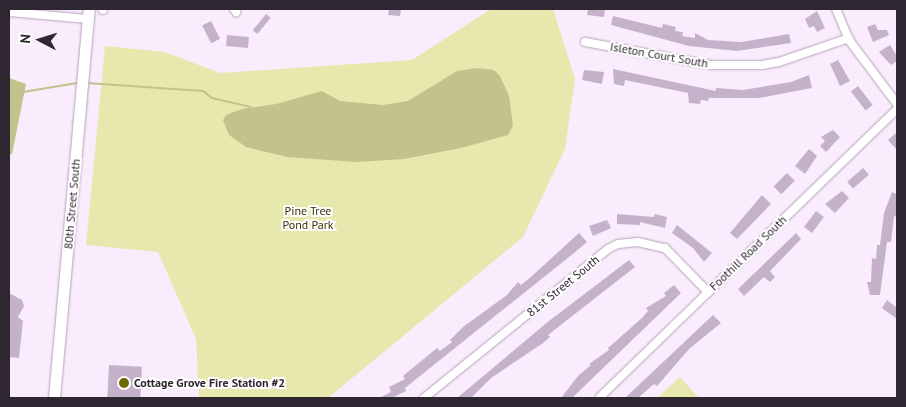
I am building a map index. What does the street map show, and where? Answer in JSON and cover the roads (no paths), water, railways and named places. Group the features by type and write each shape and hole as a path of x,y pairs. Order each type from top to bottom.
{"main road":[{"name":"80th Street South","path":"54,398 88,14"}],"street":[{"path":"836,9 848,38 897,104"},
{"path":"9,12 88,14"},
{"name":"Isleton Court South","path":"585,42 710,64 762,65 779,62 848,38"},
{"name":"Foothill Road South","path":"598,398 897,109"},
{"name":"81st Street South","path":"424,398 608,249 618,244 638,242 665,248 708,292"}],"waterway":[{"path":"23,92 77,83"},
{"path":"87,83 203,91 212,98 251,107"}],"place":[{"name":"Cottage Grove Fire Station #2","path":"124,383"}],"park label":[{"name":"Pine Tree Pond Park","path":"308,218"}]}
